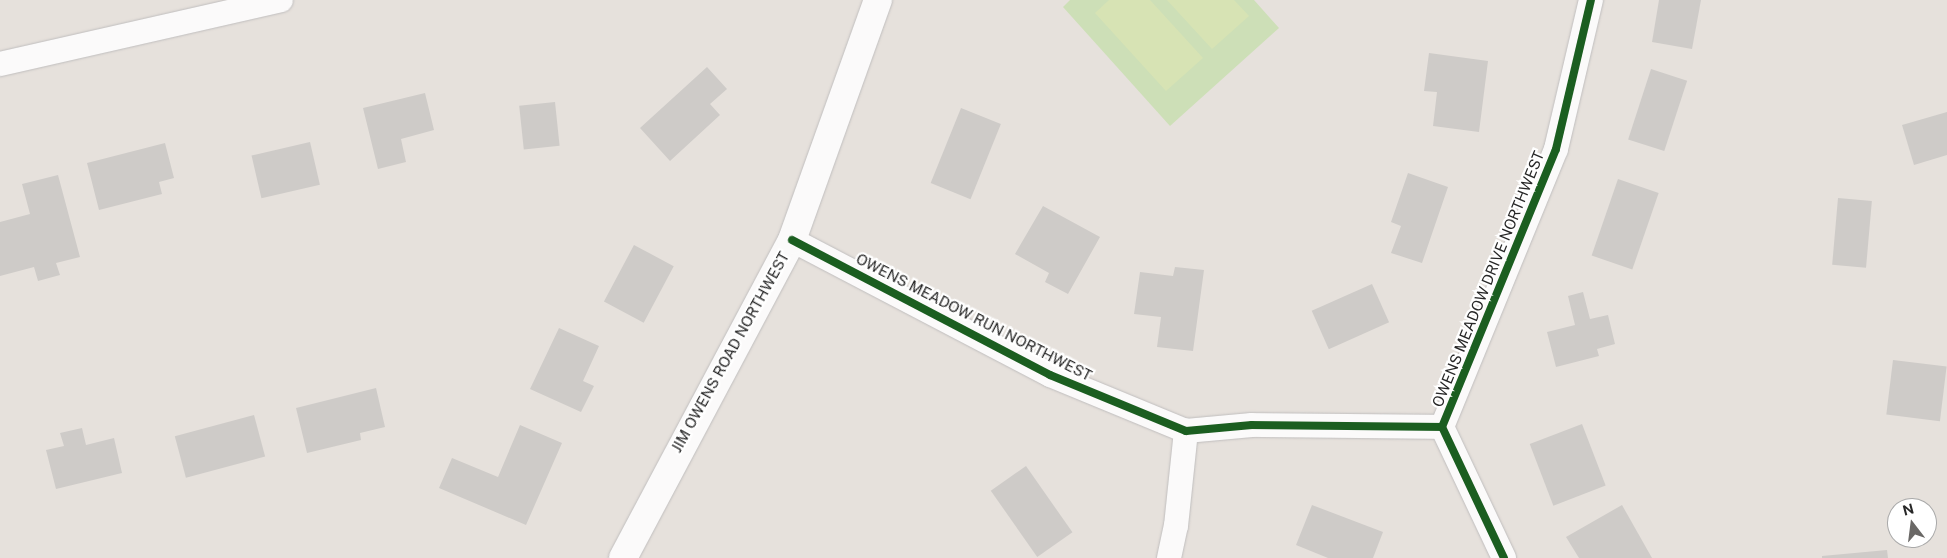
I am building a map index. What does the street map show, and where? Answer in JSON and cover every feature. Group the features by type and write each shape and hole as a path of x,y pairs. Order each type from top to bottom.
{"street":[{"path":"0,64 281,0"},
{"name":"JIM OWENS ROAD NORTHWEST","path":"623,558 792,240 878,0"},
{"name":"OWENS MEADOW DRIVE NORTHWEST","path":"1504,558 1442,427 1556,149 1591,0"},
{"name":"OWENS MEADOW RUN NORTHWEST","path":"792,240 1050,375 1186,431 1252,425 1442,427"},
{"path":"1169,558 1176,526 1186,431"}],"green space":[{"path":"1070,0 1254,0 1279,28 1170,126 1063,7"},
{"path":"1109,0 1150,0 1203,58 1166,91 1095,13"},
{"path":"1167,0 1234,0 1249,16 1212,49"}],"building":[{"path":"1659,0 1701,0 1692,49 1652,42"},
{"path":"1429,53 1488,61 1479,132 1433,126 1437,92 1424,91"},
{"path":"707,67 727,89 710,104 720,115 670,161 640,128"},
{"path":"1651,69 1687,81 1664,151 1628,139"},
{"path":"425,93 434,130 401,139 406,162 378,169 363,108"},
{"path":"555,102 560,146 524,150 519,106"},
{"path":"961,108 1001,124 971,199 931,183"},
{"path":"1947,112 1947,155 1914,165 1902,125"},
{"path":"310,142 320,185 261,198 252,155"},
{"path":"165,143 174,178 159,182 162,194 99,210 87,163"},
{"path":"1408,173 1448,187 1422,263 1391,253 1401,226 1391,222"},
{"path":"58,175 80,257 56,263 60,275 38,281 34,267 0,276 0,222 30,214 22,184"},
{"path":"1618,179 1659,193 1632,270 1592,256"},
{"path":"1838,198 1872,201 1866,268 1832,265"},
{"path":"1043,206 1100,237 1068,294 1045,282 1049,273 1015,254"},
{"path":"634,245 674,266 644,323 604,302"},
{"path":"1175,267 1204,270 1193,351 1157,347 1161,317 1134,314 1140,272 1173,276"},
{"path":"1372,284 1389,322 1329,349 1312,311"},
{"path":"1583,292 1590,319 1608,315 1615,344 1597,349 1599,356 1556,367 1547,332 1575,325 1568,296"},
{"path":"559,328 599,346 583,381 594,386 581,412 530,389"},
{"path":"1893,360 1947,367 1940,421 1886,415"},
{"path":"376,388 385,427 360,433 361,440 307,453 296,408"},
{"path":"254,415 265,457 186,478 175,436"},
{"path":"1582,424 1606,486 1553,506 1530,444"},
{"path":"520,425 562,443 526,525 439,488 452,458 498,477"},
{"path":"82,428 86,445 114,438 122,473 56,489 46,450 64,446 60,433"},
{"path":"1026,466 1072,532 1037,557 991,491"},
{"path":"1312,505 1383,532 1373,558 1328,558 1296,545"},
{"path":"1622,505 1652,558 1579,558 1566,537"},
{"path":"1887,550 1888,558 1822,558 1822,556"}],"cycle path":[{"path":"1504,558 1442,427 1556,149 1591,0"},
{"path":"792,240 1050,375 1186,431 1252,425 1442,427"}]}
